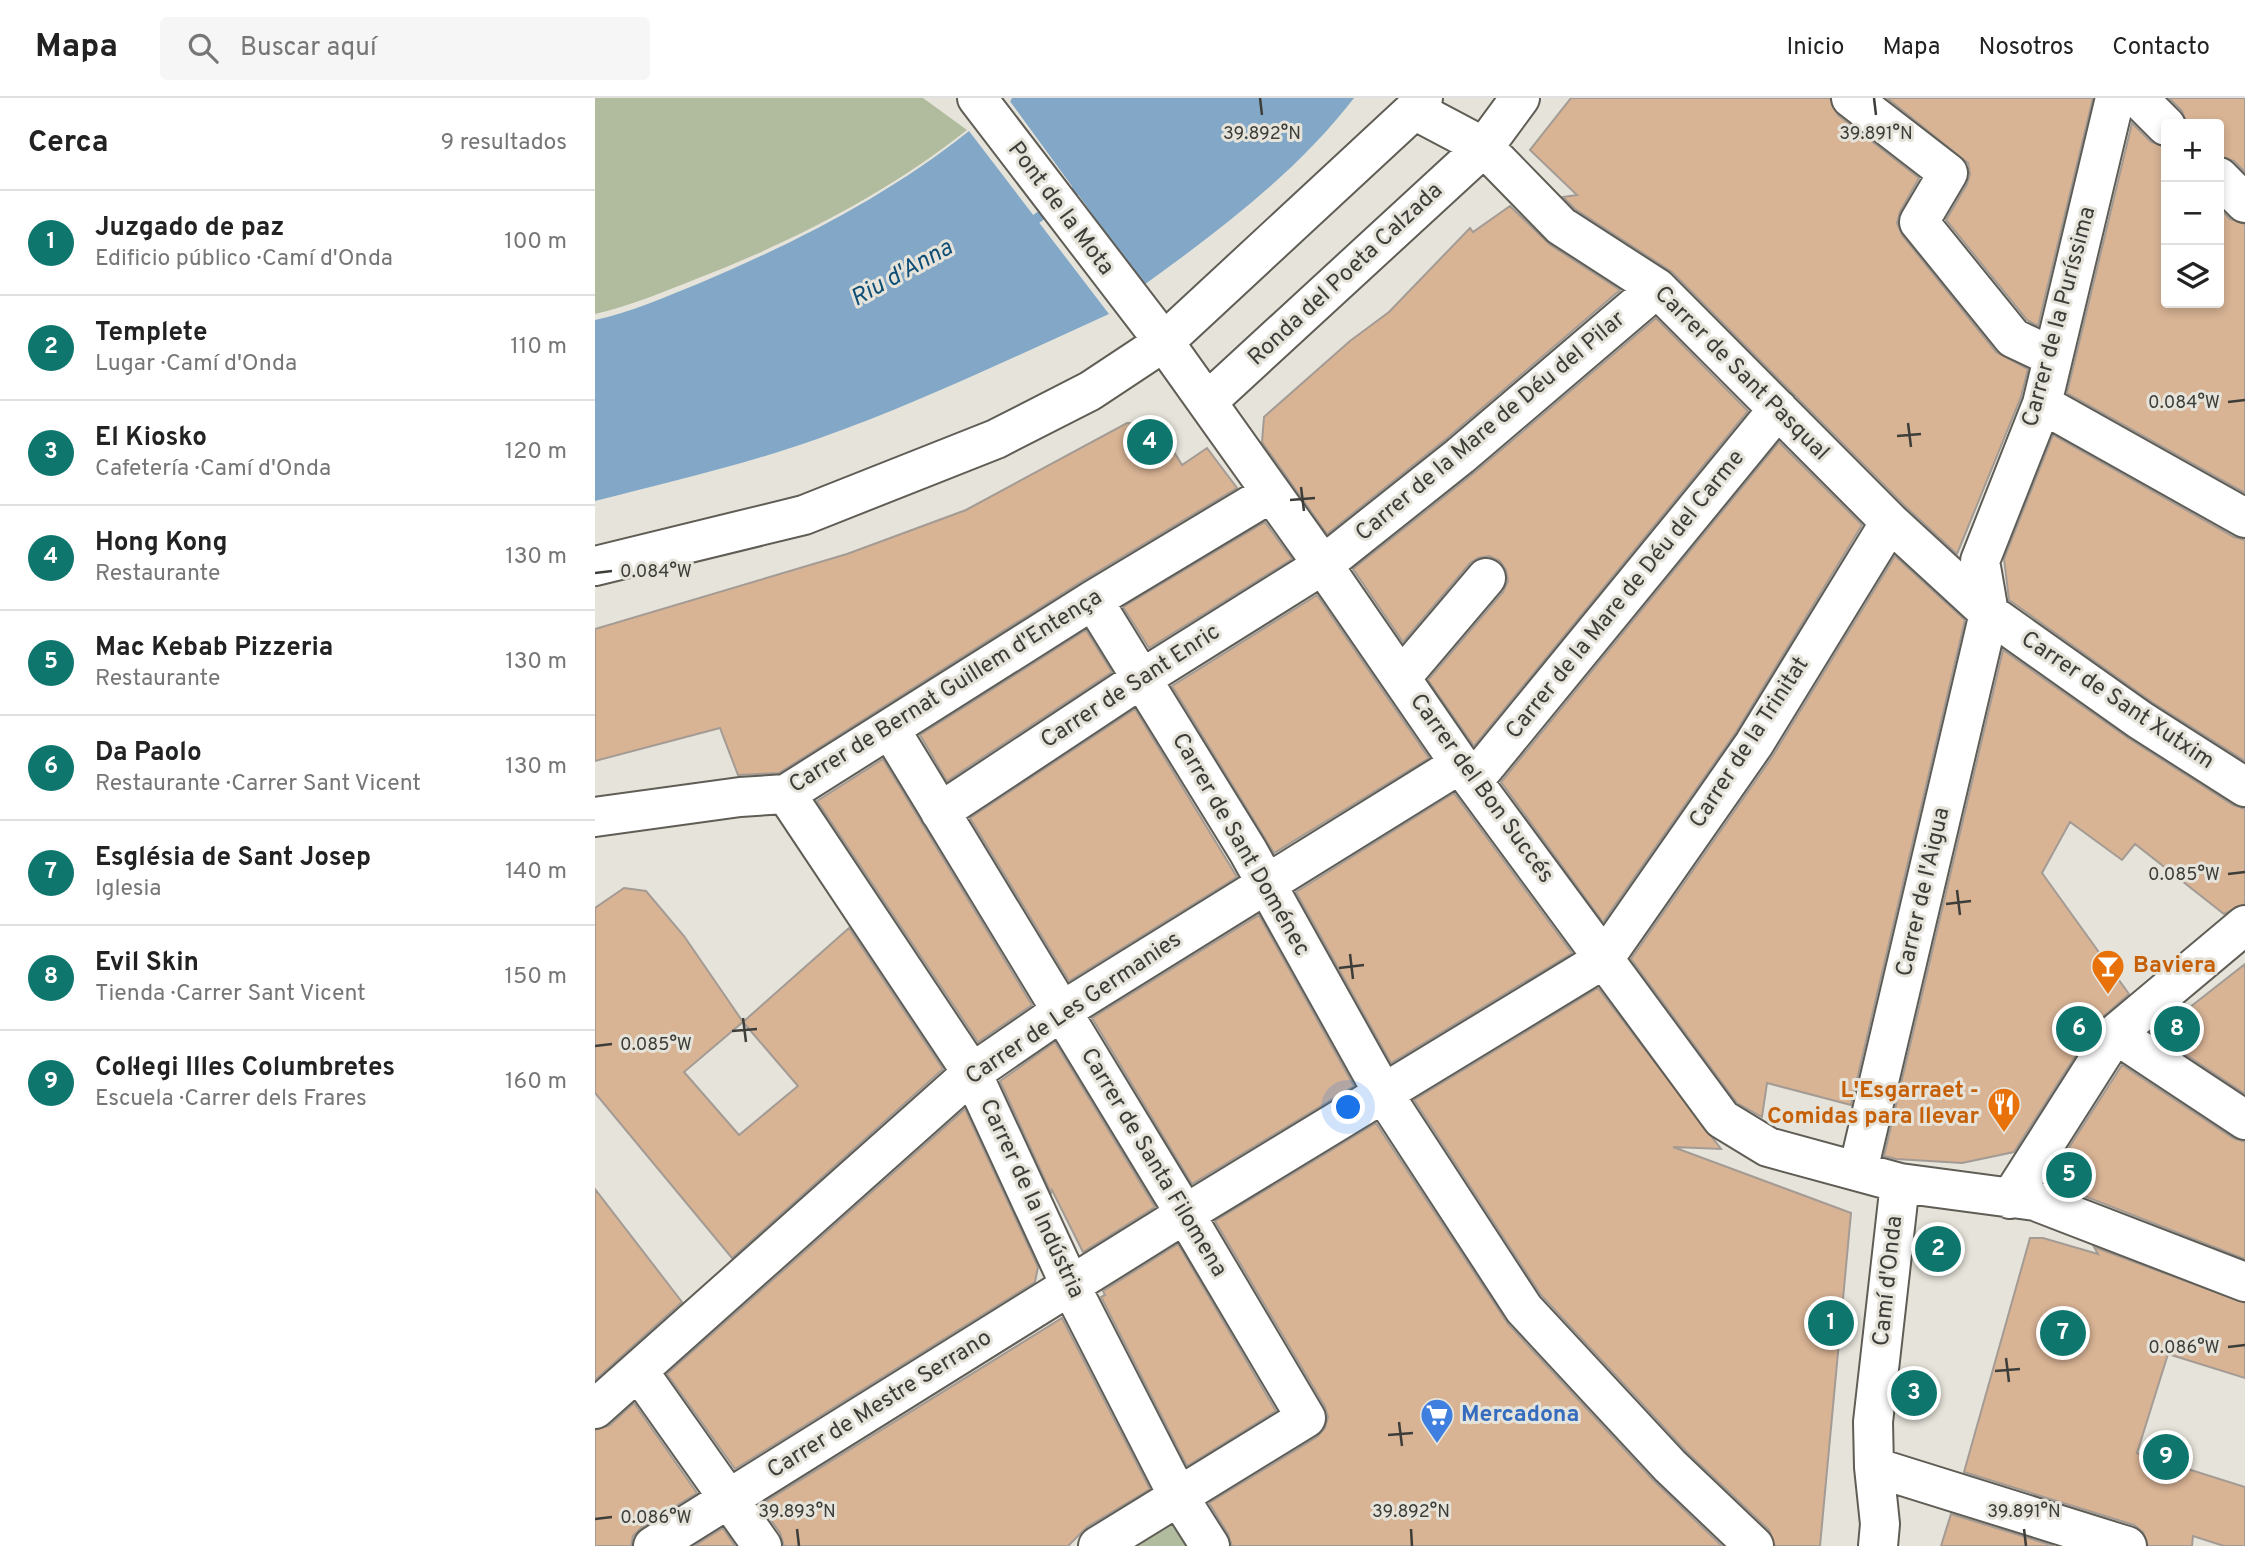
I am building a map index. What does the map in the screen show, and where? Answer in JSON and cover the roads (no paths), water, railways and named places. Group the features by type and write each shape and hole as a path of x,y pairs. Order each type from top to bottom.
{"street":[{"name":"Ronda del Poeta Calzada","path":"1207,402 1484,147 1520,98"},
{"path":"1851,98 1948,173 1919,222 2013,338 2053,357"},
{"name":"Carrer de la Puríssima","path":"1989,613 1980,561 2042,404 2115,98"},
{"path":"2138,98 2161,121"},
{"path":"595,566 804,515 996,439 1090,391 1164,342 1418,104 1484,147"},
{"name":"Pont de la Mota","path":"983,107 1131,303"},
{"name":"Carrer de Sant Pasqual","path":"1484,147 1562,226 1657,288 1889,522 1989,613"},
{"path":"2224,182 2245,203"},
{"name":"Carrer de la Mare de Déu del Pilar","path":"1323,565 1460,456 1657,288"},
{"name":"Carrer del Bon Succés","path":"1131,303 1164,342 1467,772 1722,1119 1768,1147 1900,1183 2035,1201 2245,1282"},
{"path":"2042,404 2245,518"},
{"name":"Carrer de la Mare de Déu del Carme","path":"1467,772 1778,409"},
{"name":"Carrer de Bernat Guillem d'Entença","path":"595,817 740,797 786,794 1093,600 1271,493"},
{"name":"Carrer de la Trinitat","path":"1604,959 1754,744 1889,522"},
{"name":"Carrer de Sant Enric","path":"940,813 1142,679 1323,565"},
{"path":"1401,678 1486,578"},
{"name":"Carrer de Sant Doménec","path":"1093,600 1266,885 1383,1093 1524,1309 1670,1466 1754,1546"},
{"name":"Carrer de Sant Xutxim","path":"1989,613 2140,720 2245,787"},
{"name":"Carrer de l'Aigua","path":"1858,1171 1989,613"},
{"name":"Carrer de Santa Filomena","path":"890,729 1306,1418 1177,1494"},
{"name":"Carrer de Les Germanies","path":"595,1409 972,1073 1062,1012 1266,885 1467,772"},
{"name":"Carrer de la Indústria","path":"786,794 972,1073 1071,1287 1177,1494 1210,1546"},
{"path":"2010,1199 2115,1034 2245,925"},
{"name":"Carrer de Mestre Serrano","path":"653,1546 1185,1214 1604,959"},
{"path":"2115,1034 2245,1120"},
{"name":"Camí d'Onda","path":"1878,1546 1880,1524 1873,1422 1900,1183"},
{"path":"639,1372 762,1546"},
{"path":"1874,1467 2127,1546"},
{"path":"1098,1546 1177,1494"}],"water":[{"path":"1012,98 1354,98 1282,176 1229,221 1144,285 1010,102"},
{"path":"969,131 1109,314 930,395 820,438 680,480 595,501 595,320 700,283 806,234 874,197"}],"waterway":[{"name":"Riu d'Anna","path":"1025,227 1086,183"}],"place":[{"name":"Hong Kong","path":"1150,442"},
{"name":"Baviera","path":"2108,996"},
{"name":"Da Paolo","path":"2079,1029"},
{"name":"Evil Skin","path":"2177,1029"},
{"name":"L'Esgarraet - Comidas para llevar","path":"2004,1134"},
{"name":"Mac Kebab Pizzeria","path":"2069,1175"},
{"name":"Templete","path":"1938,1249"},
{"name":"Juzgado de paz","path":"1831,1323"},
{"name":"Església de Sant Josep","path":"2063,1333"},
{"name":"El Kiosko","path":"1914,1393"},
{"name":"Mercadona","path":"1437,1445"},
{"name":"Col·legi Illes Columbretes","path":"2166,1457"}]}
